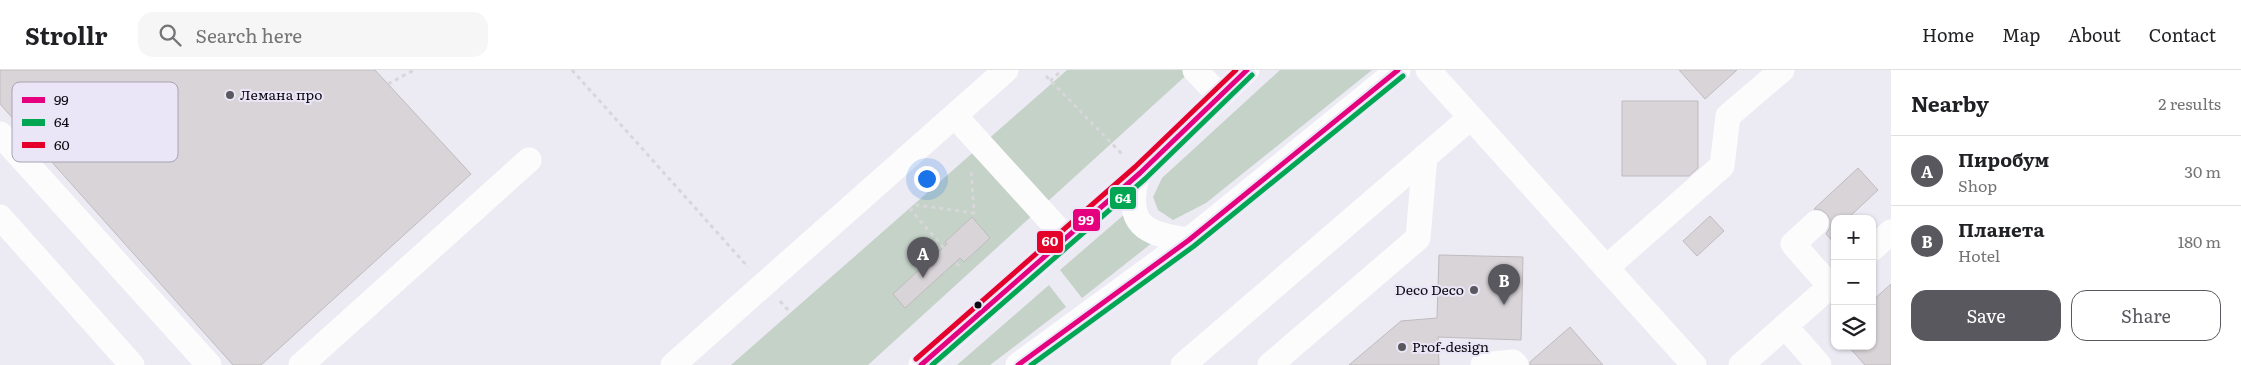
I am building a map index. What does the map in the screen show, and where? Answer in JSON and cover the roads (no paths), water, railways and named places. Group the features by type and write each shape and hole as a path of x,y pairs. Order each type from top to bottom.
{"street":[{"path":"687,361 764,285 1006,70"},
{"path":"1195,70 1219,96"},
{"path":"921,365 1138,174 1247,70"},
{"path":"1018,365 1189,240 1398,70"},
{"path":"1428,70 1694,365"},
{"path":"1606,268 1722,166 1728,116 1782,70"},
{"path":"955,116 1066,238"},
{"path":"1183,365 1470,118"},
{"path":"0,134 12,147"},
{"path":"1270,365 1418,238 1425,156"},
{"path":"301,365 529,160"},
{"path":"25,162 209,365"},
{"path":"1138,174 1132,197 1137,218 1150,232 1189,240"},
{"path":"0,217 132,365"},
{"path":"1816,223 1793,244 1831,283"},
{"path":"1876,245 1891,232"},
{"path":"1741,365 1831,285"},
{"path":"1785,326 1819,365"},
{"path":"1483,365 1513,362 1516,365"}],"place":[{"name":"Лемана про","path":"230,95"},
{"name":"Пиробум","path":"923,278"},
{"name":"Deco Deco","path":"1474,290"},
{"name":"Планета","path":"1504,305"},
{"name":"Prof-design","path":"1402,347"}]}
